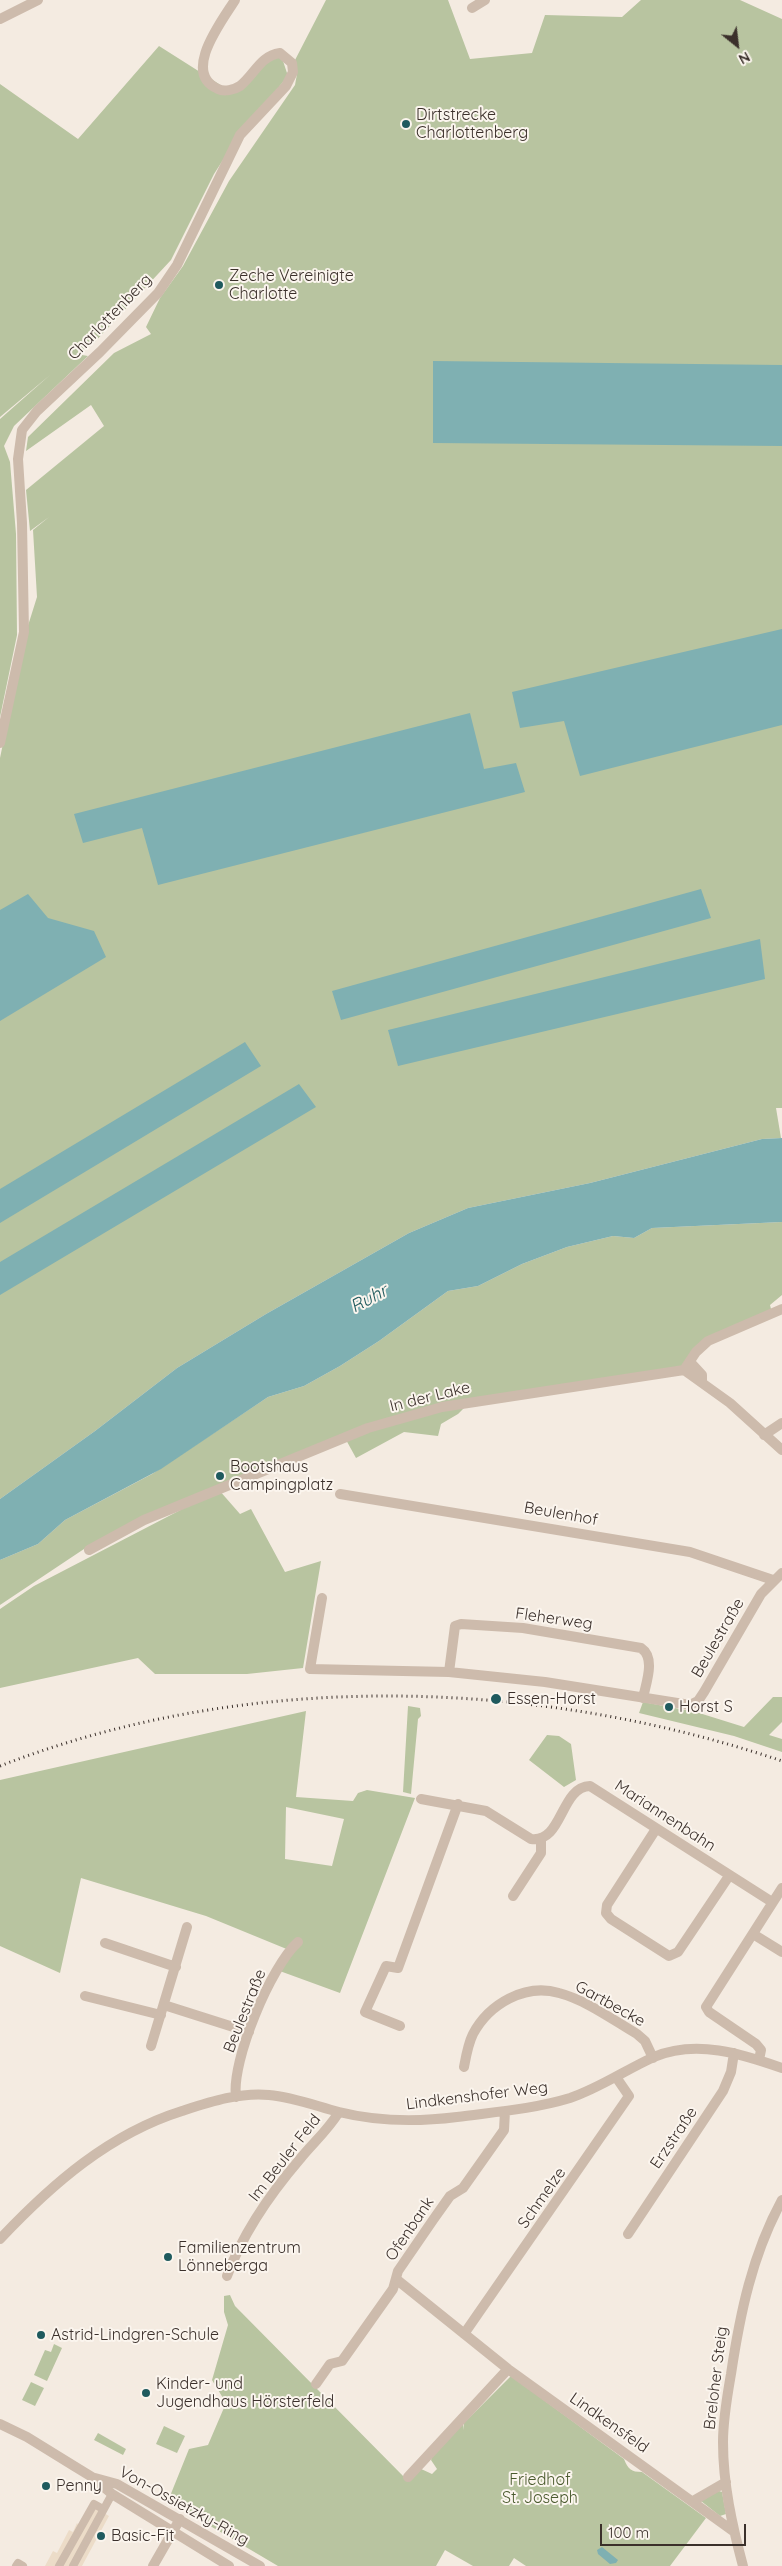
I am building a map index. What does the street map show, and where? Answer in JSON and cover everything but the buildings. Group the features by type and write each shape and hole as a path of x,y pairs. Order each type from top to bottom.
{"street":[{"path":"0,19 36,0"},
{"name":"Charlottenberg","path":"0,743 24,632 22,523 18,459 22,430 37,411 100,352 158,292 178,265 240,135 286,86 293,72 292,63 280,53 271,54 258,64 240,86 231,90 216,88 206,81 202,72 202,61 235,0"},
{"path":"472,8 485,0"},
{"path":"782,1309 708,1341 696,1352 687,1366 694,1378 702,1380 782,1450"},
{"name":"In der Lake","path":"89,1550 144,1520 368,1428 442,1407 687,1366"},
{"path":"764,1435 782,1424"},
{"name":"Beulenhof","path":"340,1494 690,1552 773,1580"},
{"name":"Beulestraße","path":"643,1698 690,1705 700,1699 761,1594 782,1572"},
{"path":"322,1598 310,1668 449,1672 545,1682 643,1698"},
{"name":"Fleherweg","path":"449,1672 455,1626 461,1624 522,1628 643,1649 650,1662 643,1698"},
{"name":"Mariannenbahn","path":"513,1896 541,1853 541,1839 549,1833 575,1794 585,1786 596,1789 772,1902"},
{"path":"421,1799 458,1804 486,1811 530,1839 541,1839"},
{"path":"400,2026 365,2012 386,1966 398,1968 458,1804"},
{"path":"656,1829 606,1908 611,1918 669,1956 678,1952 729,1876"},
{"path":"759,2060 760,2050 756,2044 709,2012 706,2007 782,1888"},
{"path":"151,2046 187,1927"},
{"path":"752,1934 782,1952"},
{"name":"Beulestraße","path":"236,2097 234,2085 236,2072 249,2032 277,1970 289,1950 298,1942"},
{"path":"104,1943 176,1967"},
{"name":"Gartbecke","path":"464,2067 473,2035 488,2014 518,1994 540,1990 569,1996 637,2034 645,2041 653,2058"},
{"path":"85,1996 162,2010 249,2032"},
{"name":"Lindkenshofer Weg","path":"0,2239 49,2190 107,2146 148,2124 180,2112 236,2097 268,2095 288,2098 378,2120 407,2121 504,2111 565,2099 597,2088 653,2058 689,2049 715,2049 782,2068"},
{"name":"Erzstraße","path":"628,2234 723,2091 731,2072 734,2053"},
{"name":"Schmelze","path":"464,2334 629,2096 616,2077"},
{"name":"Ofenbank","path":"316,2384 330,2364 342,2361 393,2289 398,2271 450,2196 463,2188 504,2130 504,2111"},
{"name":"Im Beuler Feld","path":"226,2276 243,2239 276,2188 308,2148 331,2125 339,2112"},
{"name":"Breloher Steig","path":"743,2566 733,2531 726,2482 724,2418 739,2317 753,2270 771,2221 782,2202"},
{"name":"Lindkensfeld","path":"396,2279 508,2369 733,2531"},
{"path":"408,2477 508,2369"},
{"name":"Von-Ossietzky-Ring","path":"0,2424 27,2437 92,2477 112,2494 172,2533 229,2566"},
{"name":"Von-Ossietzky-Ring","path":"92,2477 117,2484 260,2566"},
{"path":"693,2501 726,2482"},
{"path":"73,2566 112,2494"},
{"path":"59,2566 94,2504 103,2509"},
{"path":"152,2566 180,2519"},
{"path":"16,2566 18,2563 23,2566"}],"green space":[{"path":"326,0 448,0 470,59 532,53 545,15 622,17 641,0 740,0 782,19 782,1108 776,1108 781,1138 762,1139 590,1183 468,1208 409,1233 266,1314 177,1368 95,1431 0,1499 0,758 26,632 37,597 33,530 49,517 30,531 26,490 104,426 91,405 26,451 28,437 114,353 151,334 146,327 160,298 183,266 229,181 295,85 297,74 294,62"},
{"path":"159,46 230,91 271,58 282,58 288,76 239,135 214,174 171,260 92,345 76,354 88,356 14,426 4,446 10,462 16,534 17,635 0,717 0,419 50,375 0,417 0,84 78,139"},
{"path":"782,1222 782,1295 770,1305 772,1313 707,1340 684,1368 468,1404 458,1414 441,1424 438,1436 404,1432 356,1458 345,1438 144,1519 84,1549 0,1605 0,1560 38,1544 65,1520 152,1474 268,1397 304,1386 340,1366 379,1341 448,1291 478,1286 522,1264 567,1247 613,1236 634,1238 652,1228"},
{"path":"219,1490 240,1514 251,1509 285,1572 321,1561 303,1668 247,1674 155,1674 138,1658 0,1688 0,1609 34,1586"},
{"path":"773,1697 782,1697 782,1722 769,1735 782,1739 782,1752 734,1736 639,1713 643,1702 696,1712 744,1727"},
{"path":"408,1706 420,1708 421,1716 418,1719 411,1794 403,1792"},
{"path":"306,1711 296,1797 353,1801 358,1793 367,1790 415,1798 340,1993 277,1970 289,1950 206,1916 81,1878 60,1973 0,1946 0,1780","holes":["286,1807 344,1819 332,1866 285,1859"]},
{"path":"547,1735 559,1736 571,1744 576,1780 564,1787 529,1760"},
{"name":"Friedhof St. Joseph","path":"230,2295 235,2306 407,2480 419,2468 432,2474 437,2469 431,2460 434,2453 463,2421 463,2430 464,2423 511,2376 624,2459 630,2469 642,2472 706,2518 670,2566 526,2566 514,2558 509,2566 473,2566 445,2550 436,2566 278,2566 168,2501 189,2449 208,2445 226,2403 212,2380 228,2325 224,2312 224,2296"},
{"path":"54,2344 62,2348 47,2381 34,2375 45,2350 51,2352"},
{"path":"31,2382 44,2388 35,2406 22,2400"},
{"path":"164,2426 185,2436 177,2453 156,2444"},
{"path":"98,2433 126,2449 123,2455 94,2440"},
{"path":"719,2491 722,2492 726,2514 720,2516 701,2501"}],"shaded area":[{"path":"90,2505 109,2516 82,2566 45,2566 53,2551 57,2553 69,2530 73,2532 77,2523 79,2526"}],"water":[{"path":"433,361 782,365 782,446 433,443"},
{"path":"782,629 782,725 580,776 564,721 520,728 512,692"},
{"path":"470,713 484,769 516,763 525,792 158,885 142,828 83,843 74,814"},
{"path":"701,889 711,918 341,1020 332,991"},
{"path":"28,894 48,918 94,931 106,957 0,1021 0,910"},
{"path":"760,939 765,979 398,1066 388,1030"},
{"path":"245,1042 261,1066 0,1223 0,1189"},
{"path":"299,1084 316,1107 0,1295 0,1262"},
{"name":"Ruhr","path":"782,1138 782,1222 652,1228 634,1238 613,1236 567,1247 522,1264 478,1286 448,1291 379,1341 340,1366 304,1386 268,1397 161,1469 65,1520 38,1544 0,1560 0,1499 95,1431 177,1368 266,1314 409,1233 468,1208 590,1183 762,1139"},
{"path":"602,2547 618,2560 616,2563 610,2564 598,2554 597,2550"}],"railway":[{"path":"0,1766 94,1735 191,1713 290,1700 390,1696 490,1700 589,1713 687,1733 782,1761"}],"place":[{"name":"Dirtstrecke Charlottenberg","path":"406,124"},
{"name":"Zeche Vereinigte Charlotte","path":"219,285"},
{"name":"Bootshaus Campingplatz","path":"220,1476"},
{"name":"Essen-Horst","path":"496,1699"},
{"name":"Horst S","path":"669,1707"},
{"name":"Familienzentrum Lönneberga","path":"168,2257"},
{"name":"Astrid-Lindgren-Schule","path":"41,2335"},
{"name":"Kinder- und Jugendhaus Hörsterfeld","path":"146,2393"},
{"name":"Penny","path":"46,2486"},
{"name":"Basic-Fit","path":"101,2536"}]}
